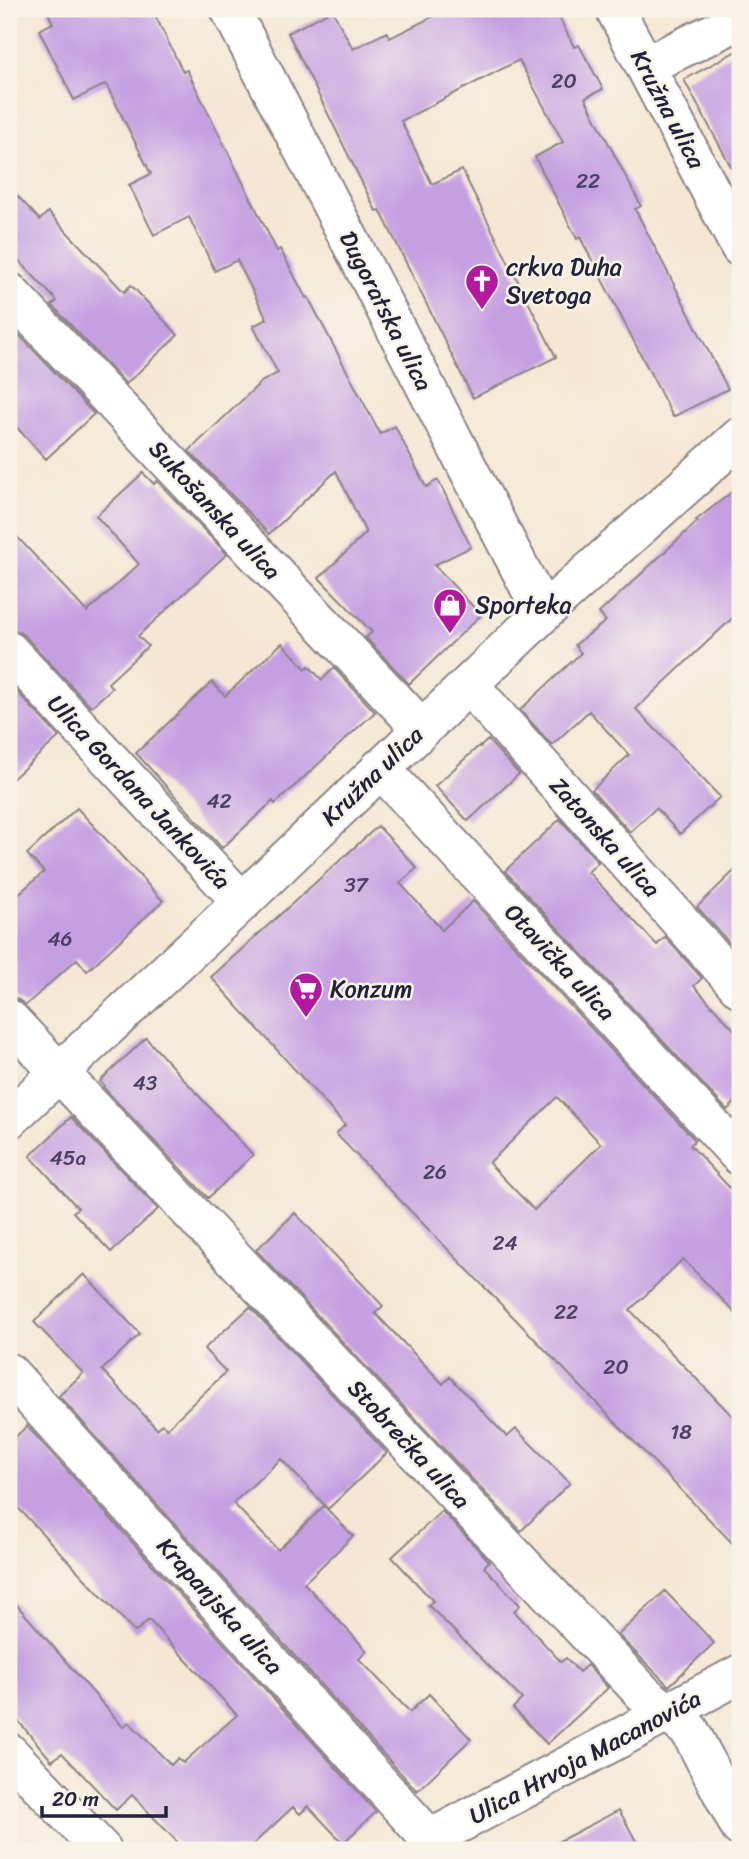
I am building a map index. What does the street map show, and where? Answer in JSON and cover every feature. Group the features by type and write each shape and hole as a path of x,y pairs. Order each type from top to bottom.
{"street":[{"name":"Dugoratska ulica","path":"230,9 543,613"},
{"name":"Kružna ulica","path":"615,9 740,247"},
{"path":"645,66 740,20"},
{"name":"Sukošanska ulica","path":"9,292 421,728"},
{"name":"Kružna ulica","path":"9,1119 242,902 543,613 740,437"},
{"name":"Ulica Gordana Jankovića","path":"9,651 242,902"},
{"name":"Zatonska ulica","path":"469,685 740,988"},
{"name":"Otavička ulica","path":"380,768 740,1156"},
{"name":"Stobrečka ulica","path":"9,1019 644,1694 690,1731 740,1827"},
{"name":"Krapanjska ulica","path":"9,1373 430,1839"},
{"name":"Ulica Hrvoja Macanovića","path":"430,1839 740,1674"},
{"path":"9,1753 102,1850"}],"building":[{"path":"46,9 152,9 183,72 187,70 277,251 280,249 306,298 308,297 380,434 395,426 426,487 438,480 471,547 434,565 481,615 409,684 366,638 372,632 319,578 366,533 336,471 269,534 189,451 261,382 278,373 253,326 267,319 237,260 215,271 189,217 154,235 129,185 151,174 106,84 74,100 39,30 53,23"},
{"path":"448,9 555,9 574,47 579,45 603,89 585,98 641,206 635,209 728,389 673,417 580,237 577,239 535,157 563,142 519,60 401,121 432,184 462,170 556,357 473,398 288,33 332,10 353,49 387,32 390,38"},
{"path":"740,49 740,183 684,80"},
{"path":"9,187 40,220 48,212 124,292 131,285 178,335 126,384 52,305 57,301 9,250"},
{"path":"19,335 94,414 46,459 9,419 9,345"},
{"path":"143,473 154,484 157,481 227,554 138,636 148,646 108,683 112,688 91,707 25,636 16,630 9,630 9,528 87,612 139,564 96,516"},
{"path":"740,486 740,611 636,709 720,797 680,834 656,808 630,832 592,790 629,755 589,711 552,745 520,710 581,653 575,645 606,621 599,613 698,521 696,520"},
{"path":"282,643 306,669 309,666 322,680 334,668 375,712 275,804 273,801 222,848 136,753 212,682 225,696"},
{"path":"9,683 59,737 9,782"},
{"path":"488,740 519,774 468,821 435,786"},
{"path":"77,808 163,901 87,971 77,959 26,1005 16,998 9,998 9,902 44,872 27,854"},
{"path":"560,819 598,862 588,872 657,945 665,937 702,978 694,986 740,1036 740,1098 727,1110 505,871"},
{"path":"378,826 417,868 400,883 442,930 473,901 695,1140 690,1145 740,1199 740,1318 683,1259 630,1310 740,1424 740,1551 336,1134 345,1125 211,977","holes":["557,1097 601,1144 534,1210 489,1163"]},
{"path":"740,865 740,942 734,948 697,907"},
{"path":"146,1038 253,1155 208,1198 100,1081"},
{"path":"71,1117 158,1209 111,1252 73,1212 78,1208 30,1156"},
{"path":"295,1213 383,1306 375,1313 443,1384 450,1377 507,1437 516,1429 570,1483 521,1531 256,1250"},
{"path":"84,1274 140,1334 102,1370 157,1429 162,1424 167,1428 226,1372 204,1349 250,1307 387,1453 328,1509 281,1459 233,1503 278,1550 324,1506 353,1536 304,1583 367,1651 359,1659 410,1712 429,1694 471,1739 417,1791 59,1396 83,1373 34,1322"},
{"path":"27,1426 376,1812 343,1843 308,1806 300,1814 293,1807 247,1850 185,1850 132,1795 116,1810 62,1753 52,1761 9,1710 9,1596 123,1727 129,1722 171,1765 178,1758 183,1763 237,1715 149,1620 135,1632 9,1498 9,1443"},
{"path":"442,1511 489,1561 484,1567 520,1605 514,1611 561,1662 566,1658 579,1672 587,1665 608,1688 547,1744 513,1708 522,1699 428,1605 433,1601 392,1557"},
{"path":"665,1591 714,1643 669,1686 618,1635"},
{"path":"619,1810 641,1850 542,1850"}],"place":[{"name":"crkva Duha Svetoga","path":"482,311"},
{"name":"Sporteka","path":"450,635"},
{"name":"Konzum","path":"306,1019"}]}
